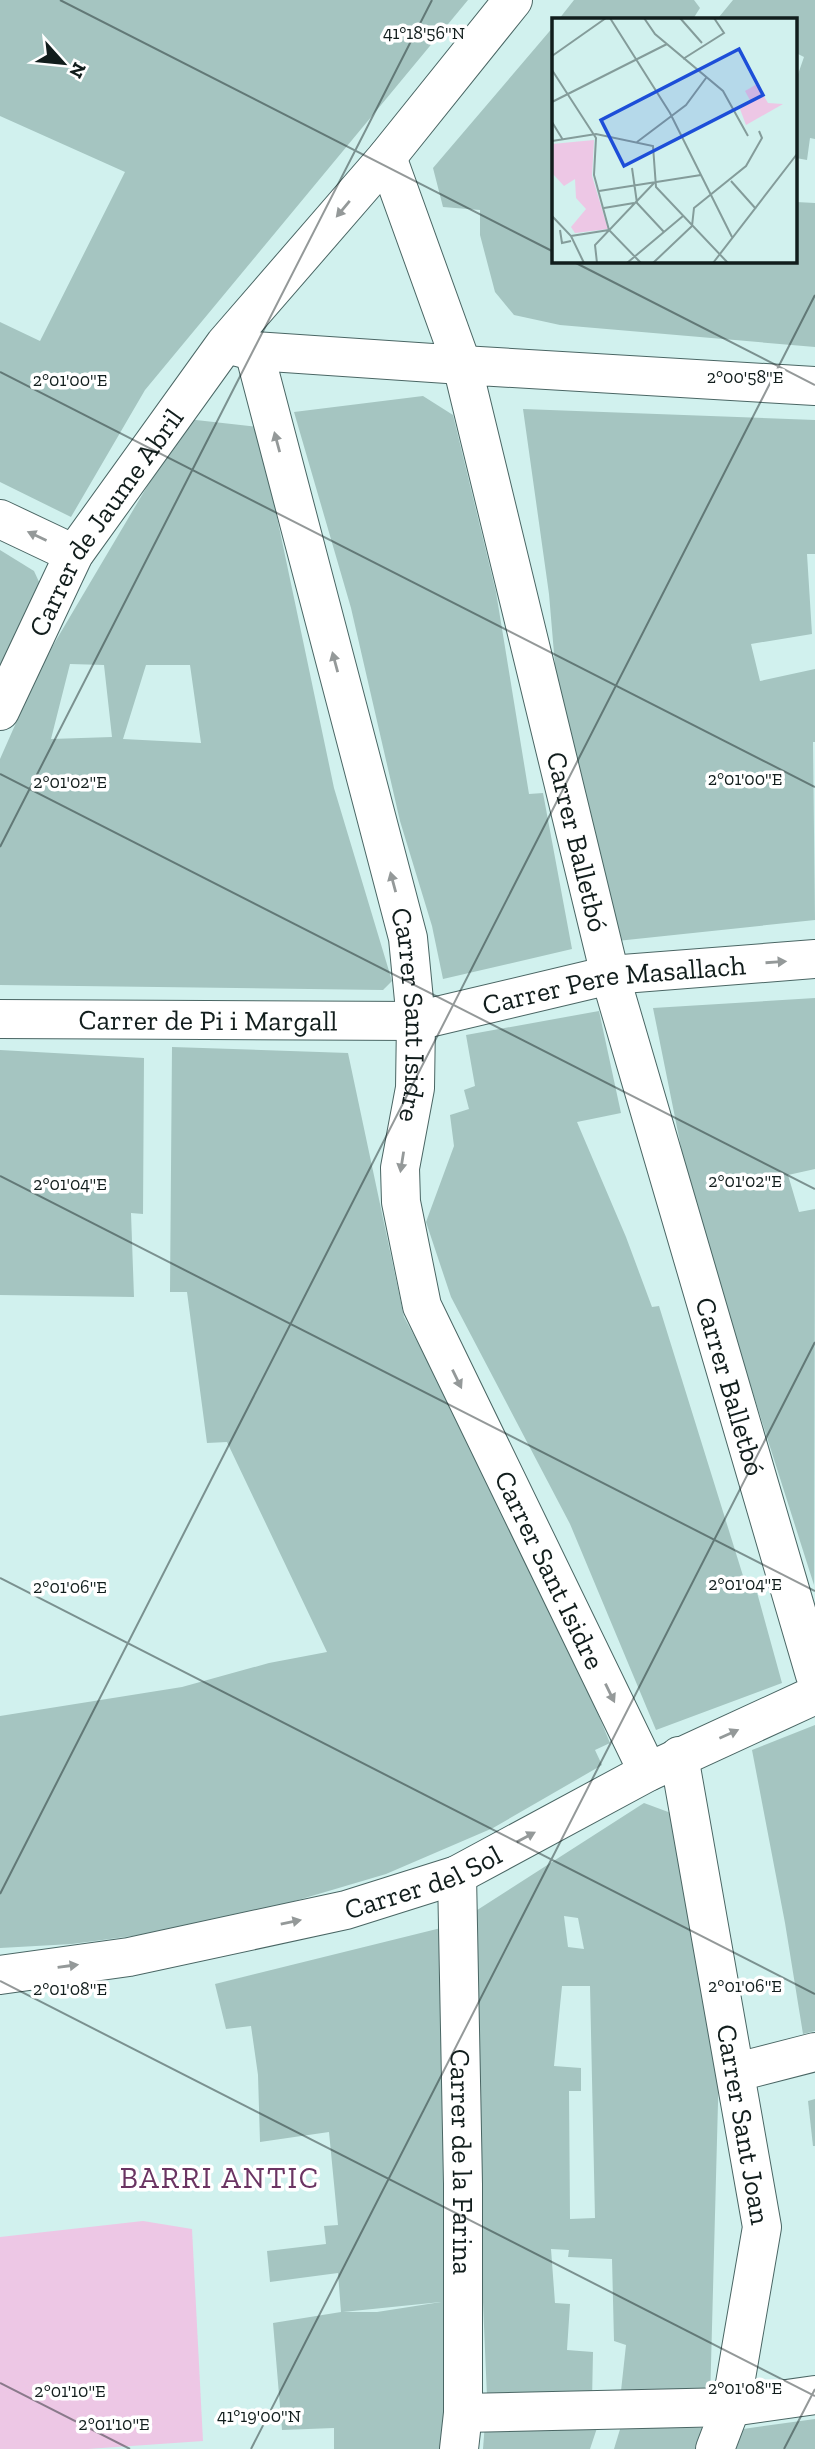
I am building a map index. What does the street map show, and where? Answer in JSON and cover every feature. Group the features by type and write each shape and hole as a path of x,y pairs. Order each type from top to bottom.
{"street":[{"path":"387,157 513,0"},
{"name":"Carrer de Jaume Abril","path":"0,711 74,554 387,157"},
{"name":"Carrer Balletbó","path":"387,157 461,365 610,975 815,1675"},
{"path":"239,347 461,365 815,386"},
{"name":"Carrer Sant Isidre","path":"239,347 408,938 416,1021 415,1088 400,1168 400,1191 422,1306 664,1764"},
{"path":"0,519 74,554"},
{"name":"Carrer Pere Masallach","path":"416,1021 610,975 815,960"},
{"name":"Carrer de Pi i Margall","path":"0,1019 416,1021"},
{"name":"Carrer del Sol","path":"0,1975 129,1958 333,1913 457,1875 664,1764 815,1695"},
{"name":"Carrer Sant Joan","path":"664,1764 737,2072 762,2227 731,2407 715,2449"},
{"name":"Carrer de la Farina","path":"457,1875 463,2184 461,2431"},
{"path":"737,2072 815,2053"},
{"path":"461,2431 731,2407 815,2395"}],"shaded area":[{"path":"143,2221 192,2229 203,2441 88,2449 0,2449 0,2237"}],"building":[{"path":"0,0 468,0 145,390 71,517 0,482 0,322 40,341 125,172 0,116"},
{"path":"574,0 694,0 700,8 694,18 560,18"},
{"path":"733,0 815,0 815,139 810,138 807,160 798,158 798,74 804,57 798,54 798,18 719,17"},
{"path":"552,28 552,262 798,262 798,202 815,203 815,347 560,325 514,315 495,292 480,235 480,210 443,207 433,168"},
{"path":"423,396 453,415 496,592 529,794 543,793 572,949 443,979 432,926 400,821 351,608 294,412"},
{"path":"523,409 815,420 815,554 807,554 812,634 751,644 760,681 815,669 815,920 617,941 556,677 549,594"},
{"path":"187,419 258,427 334,788 392,981 383,990 0,985 0,759 42,664","holes":["70,664 104,665 112,737 51,739","146,665 190,665 201,743 123,739"]},
{"path":"0,550 34,571 40,584 0,670"},
{"path":"815,998 815,1169 788,1175 799,1212 815,1209 814,1585 692,1202 653,1008"},
{"path":"599,1011 621,1113 577,1122 626,1237 652,1307 659,1306 744,1579 753,1578 782,1683 656,1730 570,1524 451,1297 426,1222 454,1146 450,1115 469,1109 464,1090 475,1086 466,1035"},
{"path":"172,1047 348,1053 404,1317 462,1424 561,1624 610,1743 595,1750 602,1765 493,1828 386,1874 288,1903 178,1930 72,1944 0,1948 0,1716 182,1687 269,1663 327,1652 227,1442 207,1443 187,1292 170,1292"},
{"path":"0,1050 144,1058 143,1214 131,1213 134,1297 0,1295"},
{"path":"815,1725 815,2031 803,2034 752,1750"},
{"path":"644,1803 671,1813 719,2065 710,2402 620,2400 626,2345 614,2341 612,2259 568,2257 569,2250 551,2249 555,2303 570,2304 567,2350 593,2352 592,2401 487,2397 474,2089 471,1914","holes":["564,1916 578,1918 584,1949 568,1947","562,1986 590,1986 595,2218 570,2219 569,2091 581,2091 581,2068 554,2066"]},
{"path":"445,1927 449,2449 334,2449 334,2428 282,2430 273,2323 341,2312 338,2273 270,2282 267,2251 326,2244 324,2226 338,2225 329,2132 260,2142 258,2075 251,2026 226,2029 215,1984","holes":["441,2302 377,2312 343,2312"]},
{"path":"815,2099 815,2146 813,2146 808,2101"},
{"path":"815,2419 815,2449 736,2449 743,2429"},
{"path":"485,2423 597,2428 590,2449 483,2449"},
{"path":"621,2426 709,2428 701,2449 614,2449"}],"district":[{"name":"BARRI ANTIC","path":"220,2178"}]}
